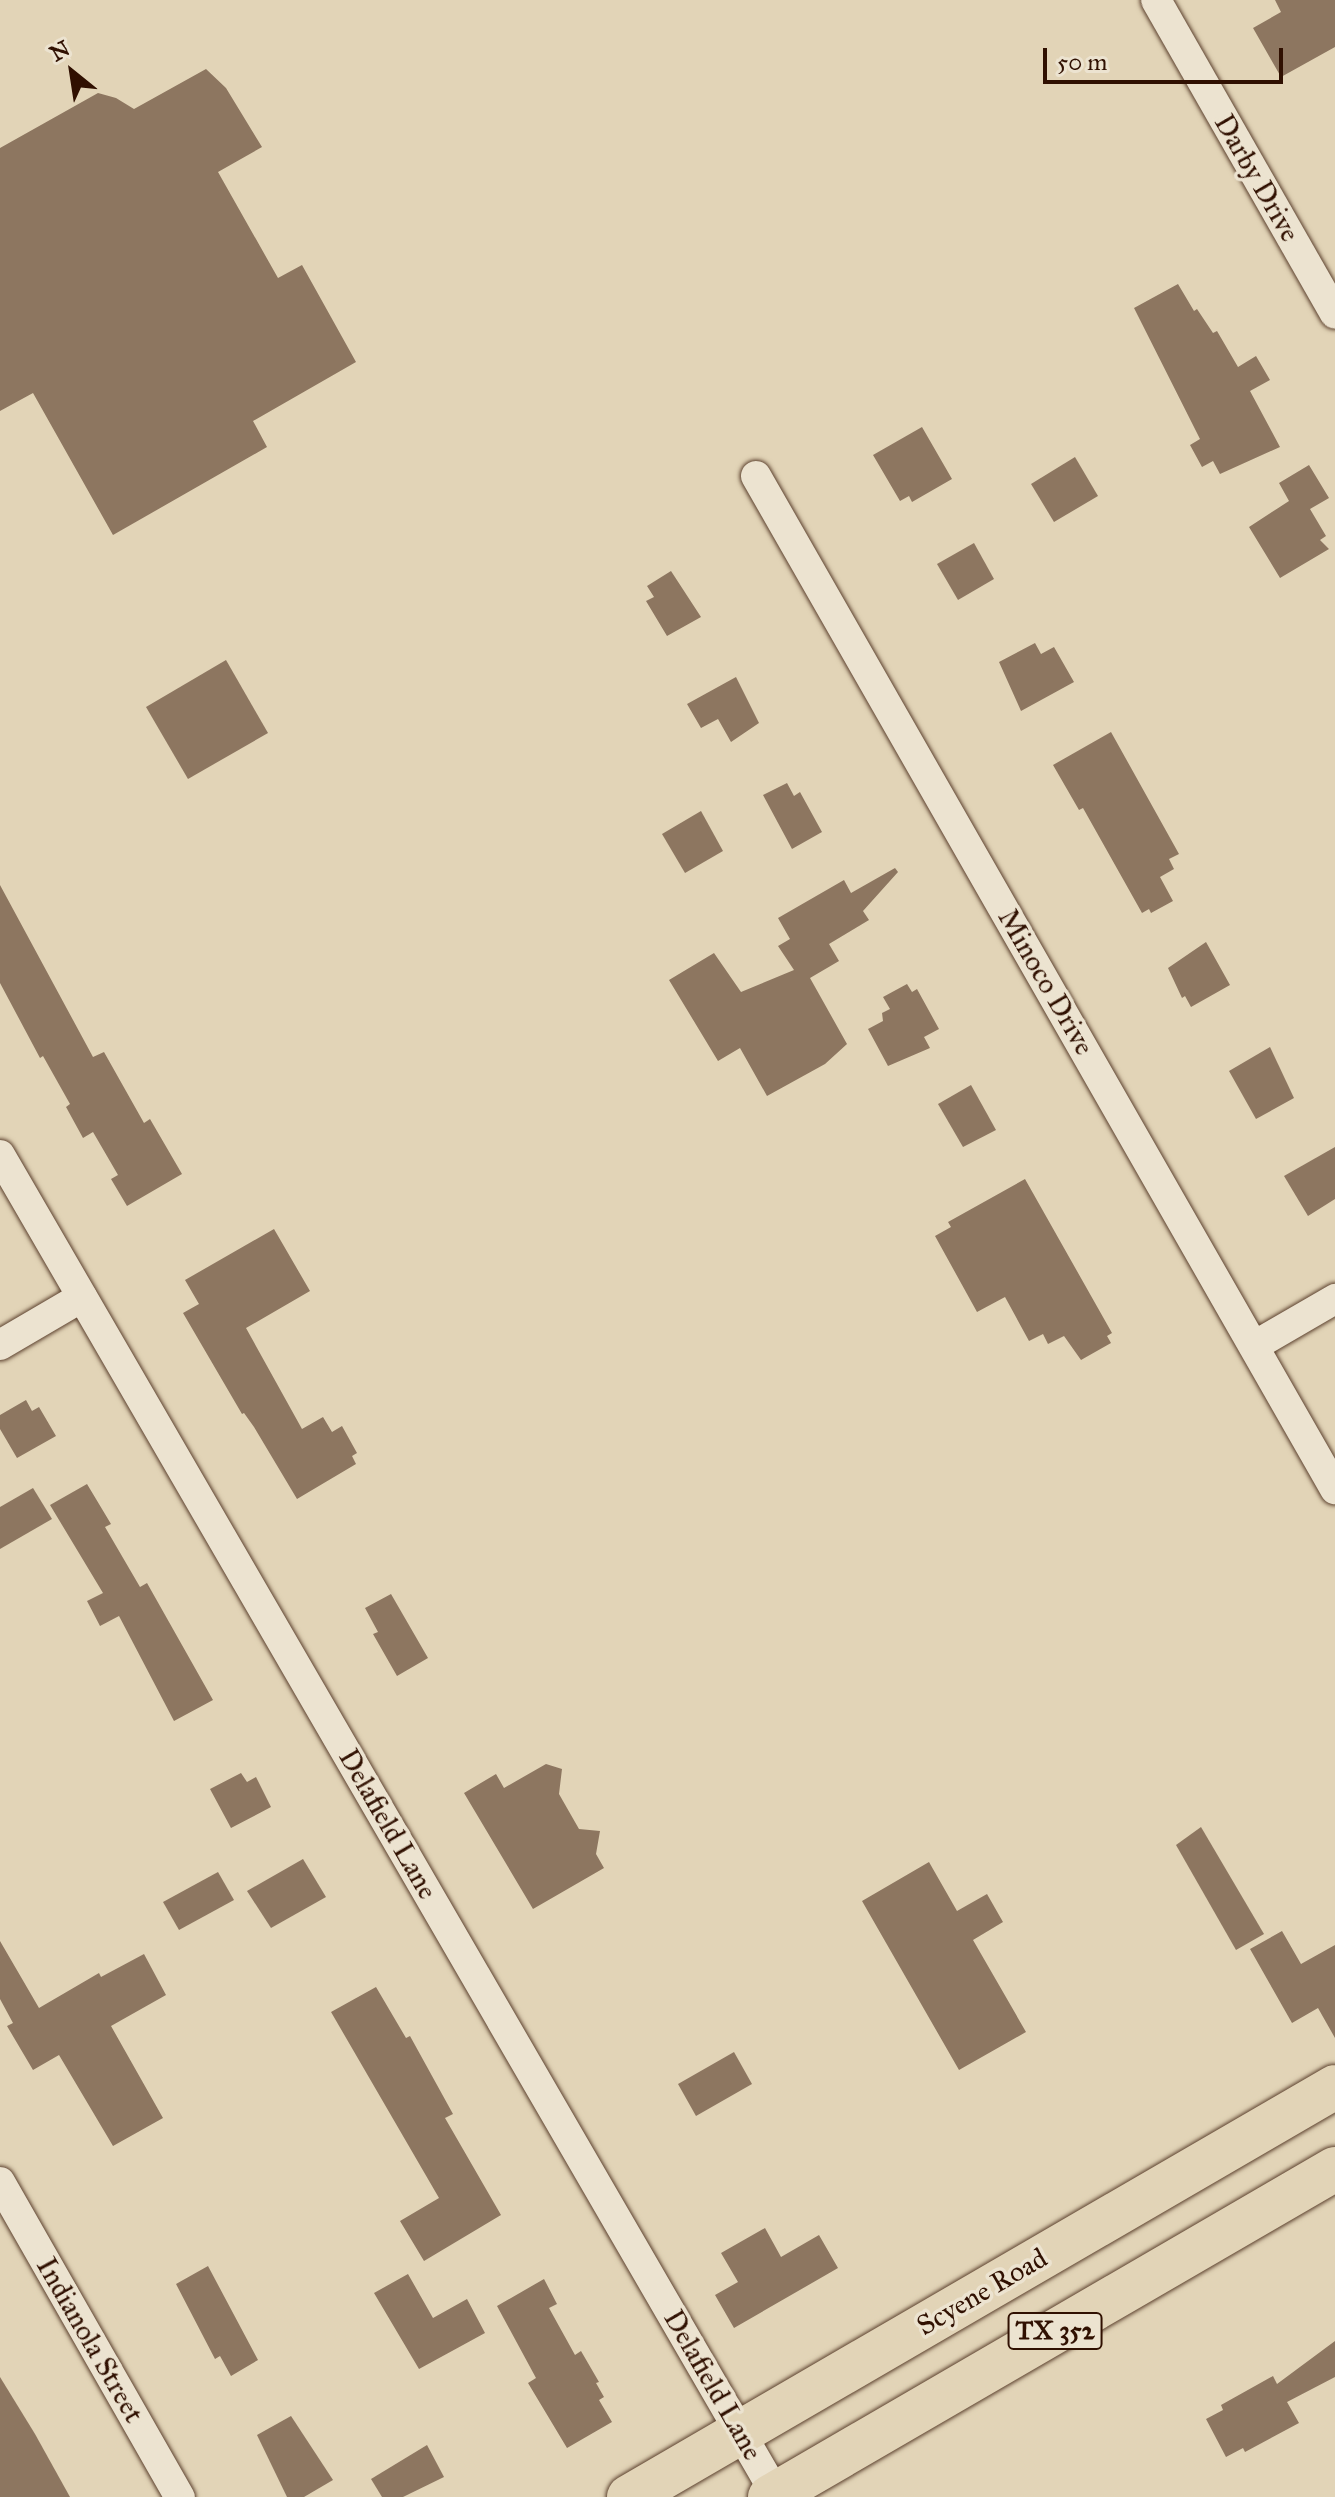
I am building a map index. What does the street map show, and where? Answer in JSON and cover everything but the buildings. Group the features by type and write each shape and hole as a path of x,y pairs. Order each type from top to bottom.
{"main road":[{"name":"Scyene Road","path":"629,2497 1335,2087"},
{"name":"TX 352","path":"773,2496 1335,2169"}],"street":[{"name":"Darby Drive","path":"1156,0 1335,314"},
{"name":"Minoco Drive","path":"756,476 1335,1489"},
{"name":"Delafield Lane","path":"0,1155 740,2432 773,2496"},
{"path":"0,1345 82,1297"},
{"path":"1254,1346 1335,1299"},
{"name":"Indianola Street","path":"0,2182 180,2497"}]}
